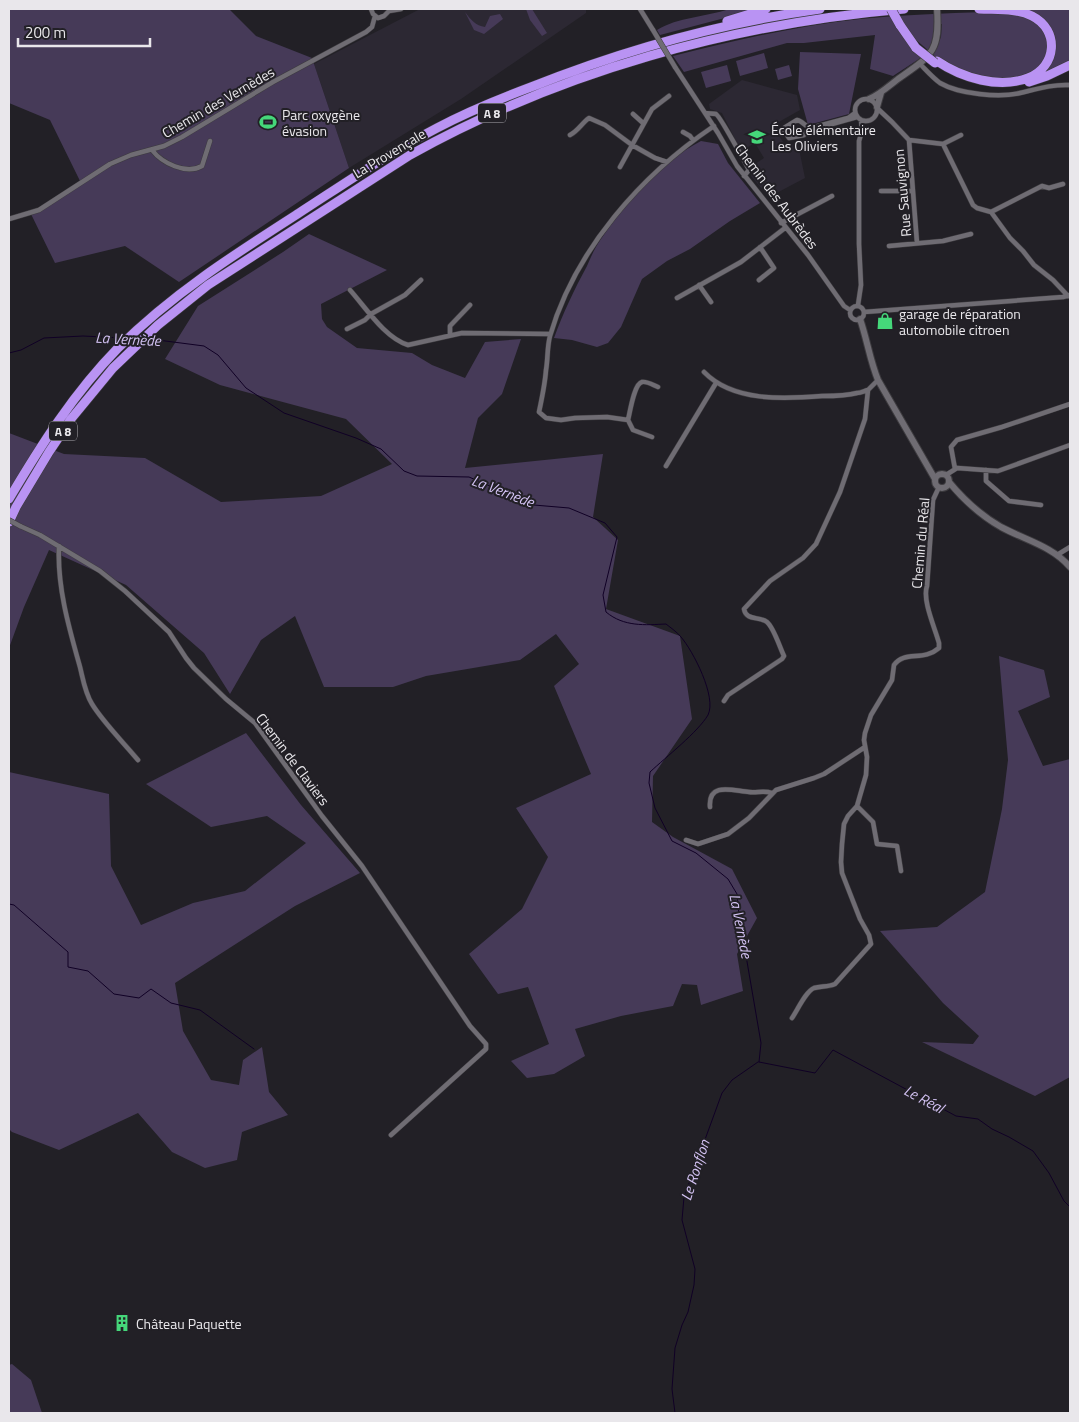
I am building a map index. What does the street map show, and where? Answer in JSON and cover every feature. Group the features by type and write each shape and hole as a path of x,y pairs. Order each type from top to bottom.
{"highway":[{"path":"670,40 766,9"},
{"name":"La Provençale","path":"9,499 40,446 60,417 84,386 139,328 172,300 240,251 422,136 474,110 589,65 670,40 750,21 820,9"},
{"path":"892,9 918,47 951,73 968,79 986,83 1009,84 1038,79 1070,65"},
{"name":"La Provençale","path":"9,521 49,452 71,419 108,374 152,330 208,285 378,175 440,138 504,108 592,74 688,46 808,20 904,9"},
{"path":"936,62 967,76 992,81 1023,79 1036,74 1044,67 1051,56 1053,44 1048,29 1039,20 1013,10 979,9"}],"street":[{"path":"371,9 378,18 384,16 390,10 401,9"},
{"name":"Chemin des Aubrèdes","path":"640,9 744,176 808,255 840,300 850,310"},
{"path":"862,131 857,104 861,100 869,99 881,92 920,64 929,54 936,43 937,9"},
{"name":"Chemin des Vernèdes","path":"9,219 39,210 110,164 131,155 152,150 182,137 273,82 366,32 372,27 375,16"},
{"path":"920,64 940,83 960,90 999,96 1019,94 1058,84 1070,85"},
{"path":"874,118 881,92"},
{"path":"620,167 643,122 652,109 669,96"},
{"path":"869,99 875,103 886,118 909,140 943,144 961,135"},
{"path":"705,113 715,113 720,117 734,146 747,166 748,170 744,176"},
{"path":"633,114 643,122"},
{"path":"858,117 807,131 804,135 788,138 784,128 797,120 800,120 806,127 811,128 848,118 858,117 869,121"},
{"path":"570,136 576,133 589,118 605,125 632,145 655,158 667,162"},
{"path":"858,305 861,285 859,141 862,131 869,121 874,118 886,118"},
{"path":"628,420 575,418 561,420 546,418 538,412 546,370 550,334 575,274 606,225 667,162 693,140 714,126"},
{"path":"683,132 693,140"},
{"name":"Rue Sauvignon","path":"909,140 917,243"},
{"path":"152,150 161,159 175,166 185,169 198,168 202,166 210,141"},
{"path":"943,144 973,205 991,212 1034,266 1069,295"},
{"path":"991,212 1042,186 1049,188 1063,184"},
{"path":"881,191 912,191"},
{"path":"781,223 832,196"},
{"path":"677,298 741,262 785,228"},
{"path":"889,246 943,241 972,234"},
{"path":"759,280 774,268 760,247"},
{"path":"347,329 405,295 421,280"},
{"path":"699,285 711,302"},
{"path":"350,290 393,339 408,345 450,335 485,332 550,334"},
{"path":"864,312 1069,295"},
{"path":"450,335 450,326 470,305"},
{"path":"858,305 850,310 852,318 855,320 860,319 864,312"},
{"path":"858,305 864,312"},
{"path":"860,319 878,380 929,467 935,479 935,484 958,495 1001,527 1049,549 1057,554 1070,568"},
{"path":"704,372 716,383 734,390 766,398 847,395 868,390 878,380"},
{"path":"652,437 632,430 628,420 636,386 641,382 646,382 658,387"},
{"path":"666,466 716,383"},
{"path":"724,701 728,695 784,656 770,625 765,620 749,617 744,613 744,609 770,582 803,558 816,544 840,492 865,418 868,390"},
{"path":"955,469 951,447 957,440 1070,404"},
{"path":"935,479 945,477 955,469 998,471 1070,445"},
{"path":"929,467 945,477 958,495"},
{"path":"986,470 986,480 1009,500 1040,505"},
{"path":"941,488 947,486 945,477"},
{"name":"Chemin du Réal","path":"792,1018 808,992 813,988 835,984 871,944 869,935 844,881 841,862 844,824 857,806 866,775 867,757 864,733 871,715 892,680 894,665 897,661 908,656 927,655 939,648 940,643 929,612 926,591 928,586 933,500 941,488"},
{"name":"Chemin de Claviers","path":"9,521 58,546 100,571 125,591 169,632 194,668 226,699 255,723 322,816 362,866 424,955 470,1026 486,1044 486,1049 391,1135"},
{"path":"58,546 58,560 70,632 86,692 91,703 138,760"},
{"path":"1057,554 1070,547"},
{"path":"686,840 698,844 728,834 749,818 772,793 782,787 824,774 865,747"},
{"path":"710,807 710,800 713,795 723,789 746,792 766,791 772,793"},
{"path":"857,806 873,822 877,844 897,846 901,872"}],"shaded area":[{"path":"9,9 229,9 256,36 312,58 349,168 179,282 125,246 55,263 31,214 81,183 50,120 9,103"},
{"path":"420,9 586,9 586,13 461,99 349,168 314,64"},
{"path":"526,9 532,9 547,33 542,36 530,20"},
{"path":"729,9 759,9 660,35 657,30 674,22"},
{"path":"1025,10 1070,10 1070,63 1039,77 1054,43"},
{"path":"465,12 476,24 485,27 490,16 500,14 503,19 484,34 474,30"},
{"path":"986,12 1024,15 1045,30 1049,55 1035,71 1010,79 978,77 943,62 933,55 941,37 942,24 935,24 933,40 929,51 916,40 905,25 898,25 922,57 893,76 870,69 875,35 804,43 787,43 684,72 673,56 720,44 813,25 907,15"},
{"path":"800,52 861,54 849,114 808,125 798,89"},
{"path":"764,53 768,68 740,76 736,61"},
{"path":"727,65 731,81 706,88 701,72"},
{"path":"789,65 792,76 778,80 775,69"},
{"name":"École élémentaire Les Oliviers","path":"742,80 797,95 800,110 777,123 776,131 785,145 798,144 805,178 769,197 751,176 755,164 764,158 755,143 741,151 722,113 710,109 709,104"},
{"path":"701,141 718,144 728,163 760,203 690,249 667,261 642,279 621,327 608,343 597,347 572,340 554,338 593,252 611,225 633,197 658,171"},
{"path":"309,234 387,270 321,304 322,319 327,327 357,348 412,353 432,365 465,378 485,342 521,339 502,394 478,418 465,468 603,454 593,517 618,540 606,609 680,636 692,719 653,776 652,822 673,837 732,869 757,918 737,954 743,991 701,1005 697,985 682,984 673,1006 621,1016 575,1029 585,1056 554,1074 527,1078 511,1061 549,1044 528,987 498,994 469,954 522,909 548,857 516,808 591,774 554,686 579,664 556,634 520,660 426,676 393,687 324,687 295,616 261,640 230,694 204,653 126,585 49,550 24,607 9,648 9,433 64,454 145,458 221,502 321,496 392,464 346,419 220,385 165,359 198,306"},
{"path":"999,656 1044,670 1050,697 1018,711 1043,766 1070,759 1070,1077 1035,1096 922,1042 973,1044 979,1036 943,1003 880,931 937,927 985,892 1002,809 1008,760"},
{"path":"246,733 301,805 360,873 295,906 175,983 183,1031 211,1080 239,1085 243,1060 262,1047 269,1092 288,1115 242,1132 237,1160 205,1168 172,1152 138,1113 59,1150 12,1132 9,1129 9,772 109,794 111,866 141,925 193,903 245,891 306,843 267,816 211,827 146,784"},
{"path":"12,1364 31,1380 42,1413 9,1413 9,1365"}],"waterway":[{"name":"La Vernède","path":"9,353 21,350 44,338 83,336 123,338"},
{"name":"La Vernède","path":"150,339 204,346 218,355 246,388 284,413 356,438 381,449 404,471 417,476 469,477 534,505 569,508 605,523 617,537 603,595 606,612 627,623 643,625 666,624 678,633 686,644 707,686 710,707 708,715 689,737 650,772 649,783 655,808 672,841 696,853 728,879 737,894 761,1043 759,1062"},
{"path":"9,904 14,905 68,952 68,967 88,971 114,994 139,998 151,989 171,1003 200,1010 254,1049"},
{"name":"Le Réal","path":"759,1062 815,1073 833,1050 956,1116 978,1119 992,1129 1033,1151 1049,1173 1064,1201 1070,1207"},
{"name":"Le Ronflon","path":"675,1413 672,1389 675,1348 688,1312 694,1285 695,1269 682,1220 684,1197 722,1093 732,1080 758,1062"}],"place":[{"name":"Parc oxygène évasion","path":"268,122"},
{"name":"École élémentaire Les Oliviers","path":"757,137"},
{"name":"garage de réparation automobile citroen","path":"885,321"},
{"name":"Château Paquette","path":"122,1323"}]}
